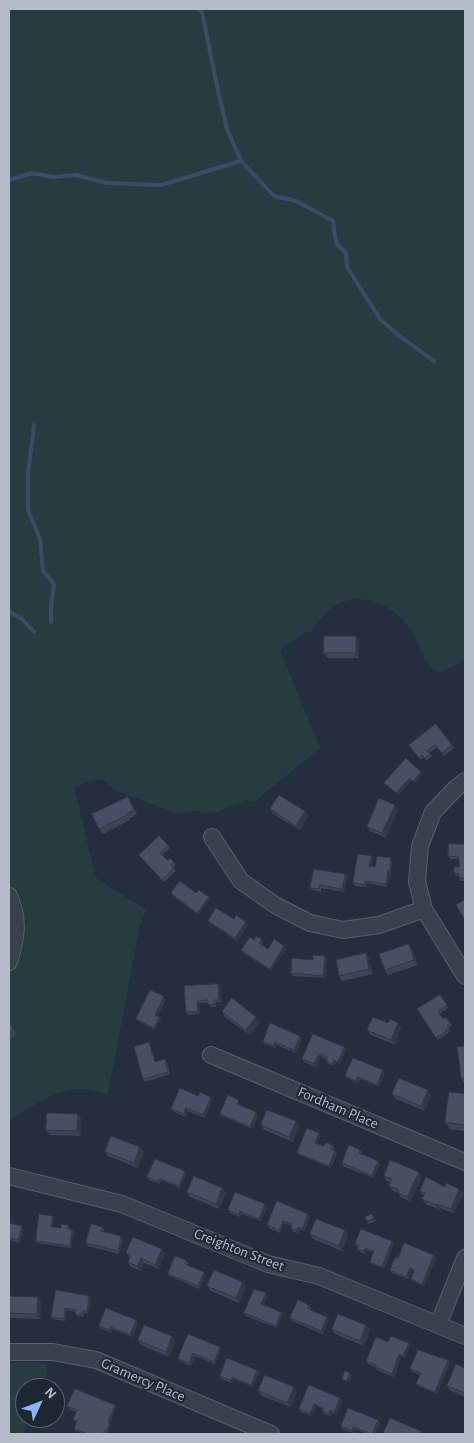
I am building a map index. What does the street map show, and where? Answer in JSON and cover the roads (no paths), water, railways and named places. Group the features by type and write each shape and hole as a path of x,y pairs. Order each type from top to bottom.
{"street":[{"path":"465,781 433,812 420,846 416,882 424,909 465,976"},
{"path":"212,837 241,881 275,905 310,924 343,930 379,925 424,909"},
{"path":"9,896 15,914 16,930 9,962"},
{"name":"Fordham Place","path":"211,1055 465,1162"},
{"name":"Creighton Street","path":"9,1176 122,1204 268,1264 320,1276 465,1336"},
{"path":"438,1325 465,1258"},
{"name":"Gramercy Place","path":"9,1352 53,1352 96,1360 271,1434"}],"waterway":[{"path":"199,9 202,12 227,129 241,161"},
{"path":"9,180 32,173 53,177 76,175 106,183 161,185 241,161 274,196 296,201 333,221 337,244 346,253 347,267 380,319 398,335 434,361"},
{"path":"34,425 28,474 28,510 40,539 43,571 54,584 51,622"},
{"path":"9,611 22,619 34,632"}]}
